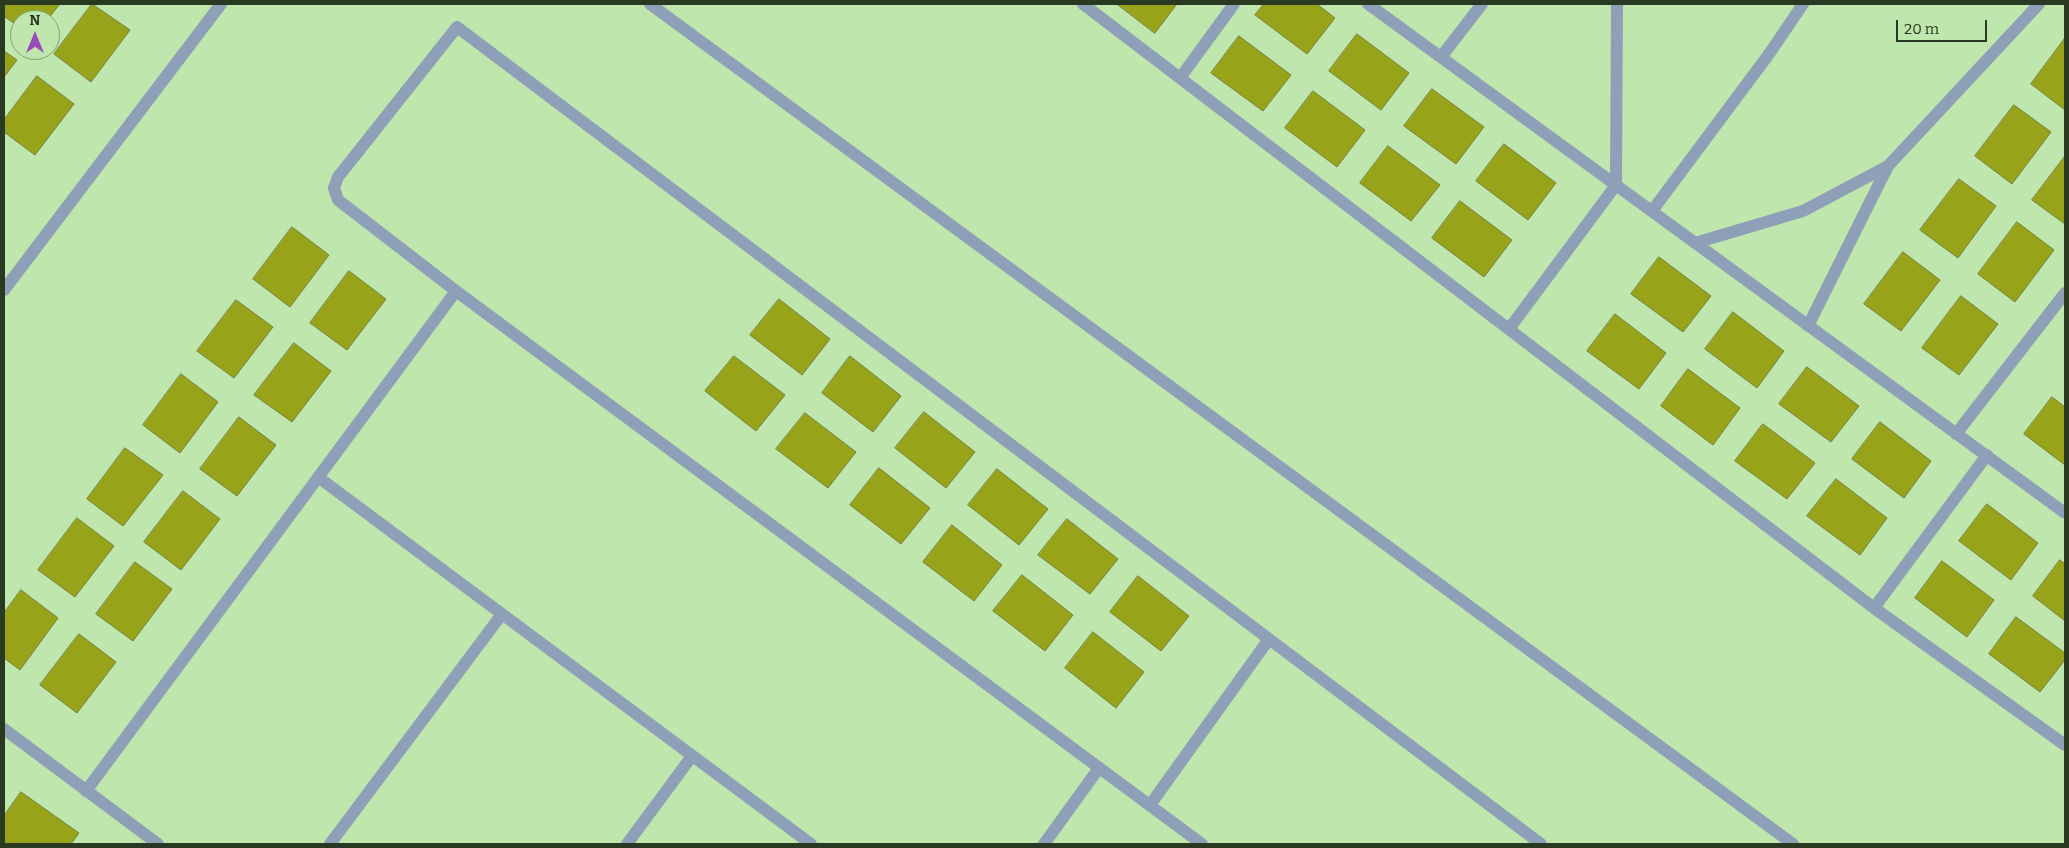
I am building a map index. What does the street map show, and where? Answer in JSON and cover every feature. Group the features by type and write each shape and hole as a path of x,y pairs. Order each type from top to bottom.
{"street":[{"path":"4,290 221,4"},
{"path":"650,4 1793,844"},
{"path":"1083,4 1874,608 2065,746"},
{"path":"1180,78 1234,4"},
{"path":"1368,4 2065,513"},
{"path":"1441,57 1482,4"},
{"path":"1509,329 1616,185 1617,4"},
{"path":"1652,211 1769,54 1803,4"},
{"path":"1808,326 1888,166 2039,4"},
{"path":"1199,843 456,290 338,200 334,188 338,178 457,27 1542,844"},
{"path":"1695,243 1803,211 1888,166"},
{"path":"86,791 456,290"},
{"path":"1956,434 2065,293"},
{"path":"1874,608 1987,455"},
{"path":"318,477 811,844"},
{"path":"330,844 502,614"},
{"path":"1150,805 1269,639"},
{"path":"4,729 158,844"},
{"path":"627,844 692,756"},
{"path":"1044,844 1099,768"}],"building":[{"path":"4,4 60,4 55,10 10,10 10,20 4,16"},
{"path":"92,4 130,30 91,82 60,59 60,46"},
{"path":"1117,4 1177,4 1155,33"},
{"path":"1264,4 1317,4 1335,18 1307,54 1255,15"},
{"path":"1357,34 1409,73 1381,110 1329,71"},
{"path":"1239,36 1291,75 1263,111 1211,73"},
{"path":"2065,38 2065,110 2031,84"},
{"path":"4,51 10,55 10,60 17,60 4,77"},
{"path":"37,76 74,104 35,155 4,132 4,120"},
{"path":"1432,89 1484,127 1456,164 1404,126"},
{"path":"1313,91 1365,130 1337,167 1285,128"},
{"path":"2014,105 2051,132 2012,184 1975,156"},
{"path":"1504,144 1556,183 1528,220 1476,181"},
{"path":"1388,146 1440,185 1411,221 1360,183"},
{"path":"2065,156 2065,224 2032,200"},
{"path":"1959,179 1996,206 1958,258 1920,230"},
{"path":"1460,201 1512,240 1484,277 1432,238"},
{"path":"2017,222 2054,250 2015,302 1978,274"},
{"path":"292,227 329,255 290,307 253,279"},
{"path":"1903,252 1940,280 1901,331 1864,304"},
{"path":"1659,257 1711,296 1683,332 1631,294"},
{"path":"349,271 386,299 347,350 310,323"},
{"path":"1961,296 1998,324 1959,375 1922,348"},
{"path":"779,299 830,339 802,375 750,335"},
{"path":"236,300 273,327 234,378 197,351"},
{"path":"1733,312 1784,351 1757,388 1705,349"},
{"path":"1615,314 1666,353 1639,389 1587,351"},
{"path":"294,343 331,371 292,422 254,395"},
{"path":"734,356 785,395 756,431 705,391"},
{"path":"850,356 901,396 873,432 822,393"},
{"path":"1807,367 1859,406 1831,442 1779,404"},
{"path":"1688,369 1740,408 1713,445 1661,406"},
{"path":"181,374 218,402 180,453 143,425"},
{"path":"2052,397 2065,407 2065,465 2024,434"},
{"path":"924,412 975,452 946,488 895,448"},
{"path":"805,413 856,452 828,488 776,449"},
{"path":"239,417 276,445 237,496 200,469"},
{"path":"1880,422 1931,461 1904,498 1852,459"},
{"path":"1763,424 1815,463 1787,499 1735,461"},
{"path":"125,448 163,475 123,526 87,499"},
{"path":"879,468 930,508 901,544 850,505"},
{"path":"997,469 1048,509 1019,545 968,505"},
{"path":"1836,479 1887,518 1860,555 1807,516"},
{"path":"183,491 220,519 181,570 144,542"},
{"path":"1987,504 2038,543 2011,580 1959,541"},
{"path":"77,518 114,546 75,597 38,570"},
{"path":"1067,519 1118,559 1090,594 1038,555"},
{"path":"952,525 1002,565 974,601 923,562"},
{"path":"2060,560 2065,564 2065,621 2033,596"},
{"path":"1942,561 1994,600 1967,637 1915,598"},
{"path":"135,562 172,589 133,641 96,614"},
{"path":"1022,575 1073,615 1045,651 993,611"},
{"path":"1138,576 1189,616 1161,651 1110,612"},
{"path":"21,590 58,618 20,670 4,658 4,613"},
{"path":"2016,617 2065,653 2065,660 2040,692 1989,654"},
{"path":"1093,632 1144,672 1116,708 1065,668"},
{"path":"79,634 116,662 77,713 40,685"},
{"path":"21,792 79,833 71,844 4,844 4,816"}]}
